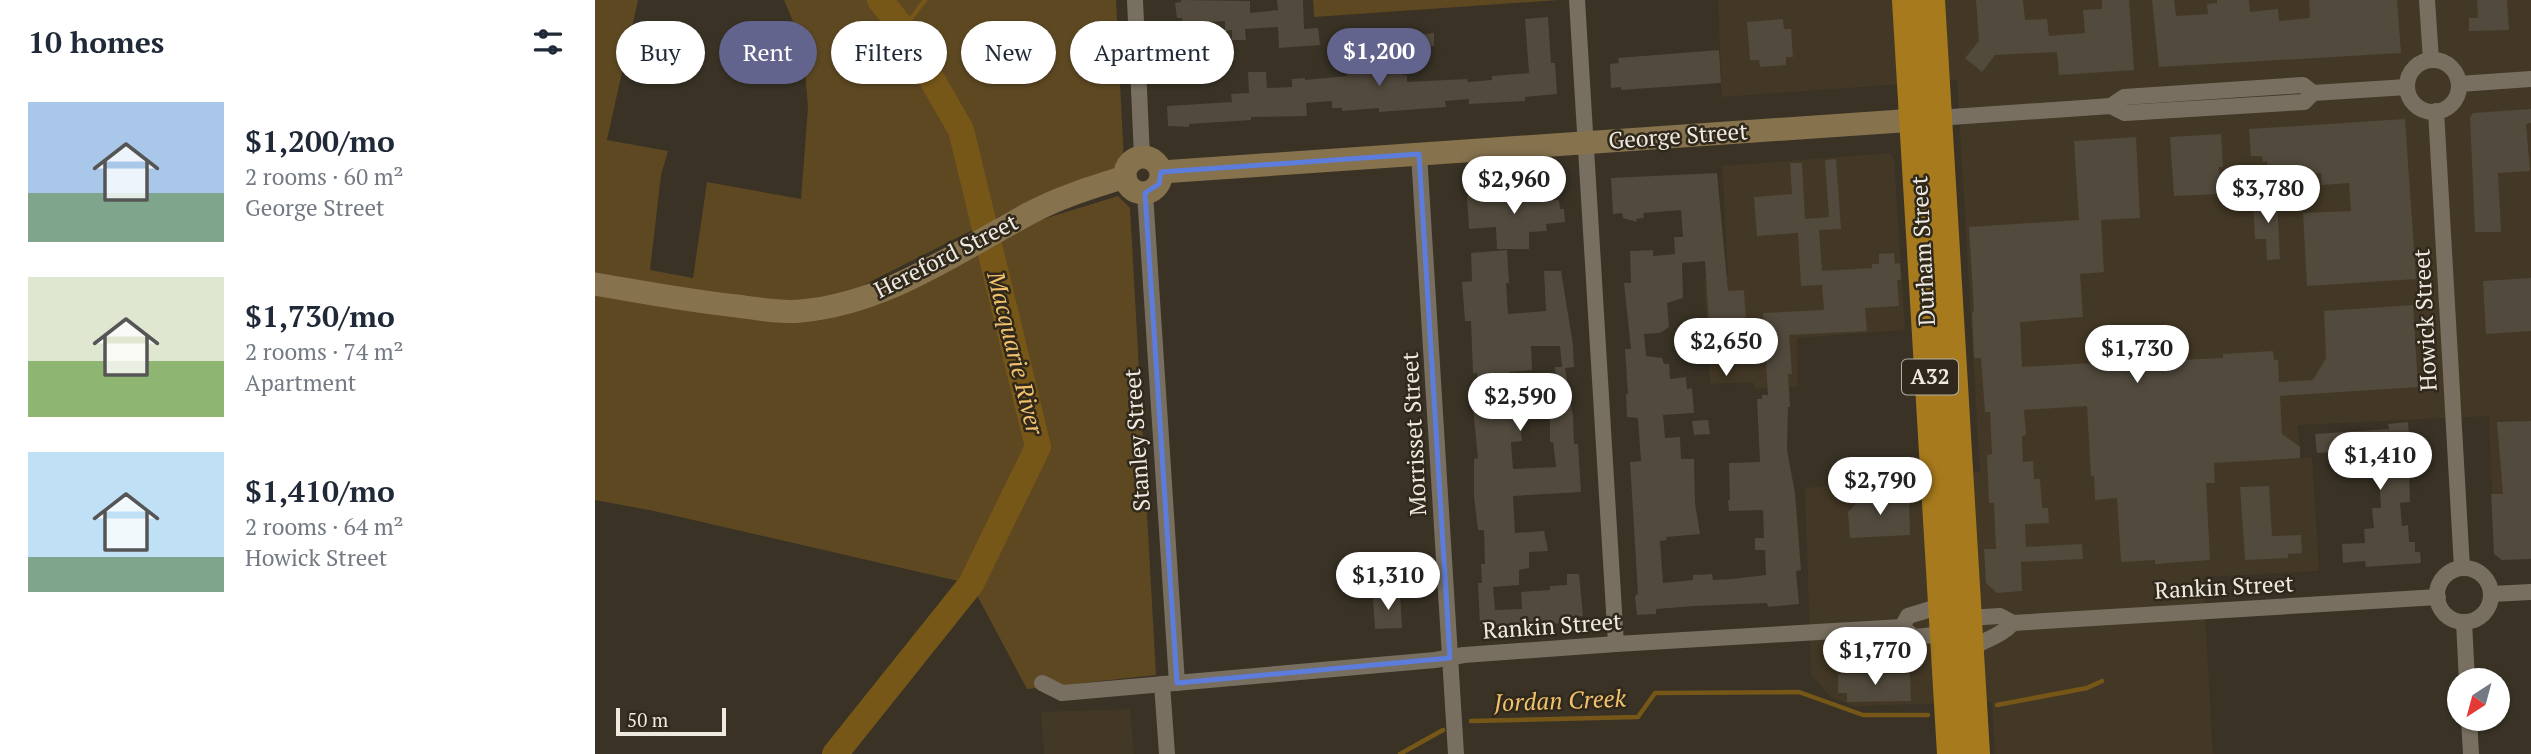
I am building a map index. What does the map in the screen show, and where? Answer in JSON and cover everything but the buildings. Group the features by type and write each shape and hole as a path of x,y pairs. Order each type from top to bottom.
{"highway":[{"name":"Durham Street","path":"1907,0 1925,119 1961,634 1975,754"},
{"name":"Durham Street","path":"1930,0 1925,119 1943,599 1961,634 1952,754"}],"main road":[{"name":"George Street","path":"1161,172 1925,119"},
{"path":"1142,157 1152,159 1161,172 1159,184 1151,192 1145,193 1129,187 1125,177 1127,166 1142,157"},
{"name":"Hereford Street","path":"595,285 704,303 798,311 844,303 878,293 940,264 1064,198 1125,177"}],"street":[{"path":"1135,0 1142,157"},
{"path":"1577,0 1616,644"},
{"path":"2427,0 2431,60"},
{"path":"2431,60 2447,64 2453,69 2459,84 2455,99 2436,111 2420,108 2409,95 2407,87 2408,79 2416,66 2431,60"},
{"path":"2459,84 2531,79"},
{"name":"George Street","path":"1925,119 2111,106 2125,113 2304,102 2313,93 2407,87"},
{"name":"Howick Street","path":"2436,111 2462,568"},
{"name":"Morrisset Street","path":"1419,154 1456,754"},
{"name":"Stanley Street","path":"1145,193 1169,683 1167,754"},
{"path":"2462,568 2469,568 2482,575 2490,586 2491,594 2491,601 2484,614 2464,622 2449,617 2443,611 2438,597 2441,581 2462,568"},
{"path":"2491,594 2531,592"},
{"name":"Rankin Street","path":"1042,683 1062,693 1616,644 1902,627 1914,637 1961,634 2000,616 2013,623 2438,597"},
{"name":"Rankin Street","path":"1902,627 1908,617 1931,609 1943,599"},
{"path":"2464,622 2466,668"},
{"name":"Rankin Street","path":"1961,634 1982,641 2001,635 2013,623"},
{"path":"2470,732 2472,754"}],"highlighted area":[{"path":"1419,154 1450,658 1177,683 1145,193 1159,184 1161,172"}],"shaded area":[{"path":"595,0 638,0 633,21 616,21 616,84 619,84 607,140 668,151 661,175 650,270 693,278 707,182 801,199 808,107 806,84 817,84 817,21 793,21 784,0 1116,0 1117,21 1070,21 1070,84 1120,84 1124,164 1120,162 1114,171 1026,203 852,291 814,319 1037,221 1118,196 1130,208 1156,675 1027,689 971,584 654,511 595,500"},
{"path":"1313,0 1559,0 1314,17"},
{"path":"1718,0 2531,0 2531,558 2502,560 2494,554 2489,416 2298,425 2300,458 2312,457 2319,571 2203,577 2213,754 1995,754 1992,702 1853,706 1829,696 1811,674 1805,488 1980,472 1957,80 1722,97"},
{"path":"1890,153 1894,160 1905,330 1797,338 1798,386 1755,389 1753,382 1710,384 1704,278 1728,275 1722,166"},
{"path":"1130,709 1134,754 1044,754 1041,712"}],"waterway":[{"name":"Macquarie River","path":"835,754 971,584 1038,447 961,130 903,29 880,0"},
{"path":"909,21 925,0"},
{"name":"Jordan Creek","path":"1997,705 2087,688 2102,681"},
{"name":"Jordan Creek","path":"1471,721 1638,717 1655,693 1799,692 1863,715 1928,715"},
{"name":"Jordan Creek","path":"1400,754 1443,730"}]}
